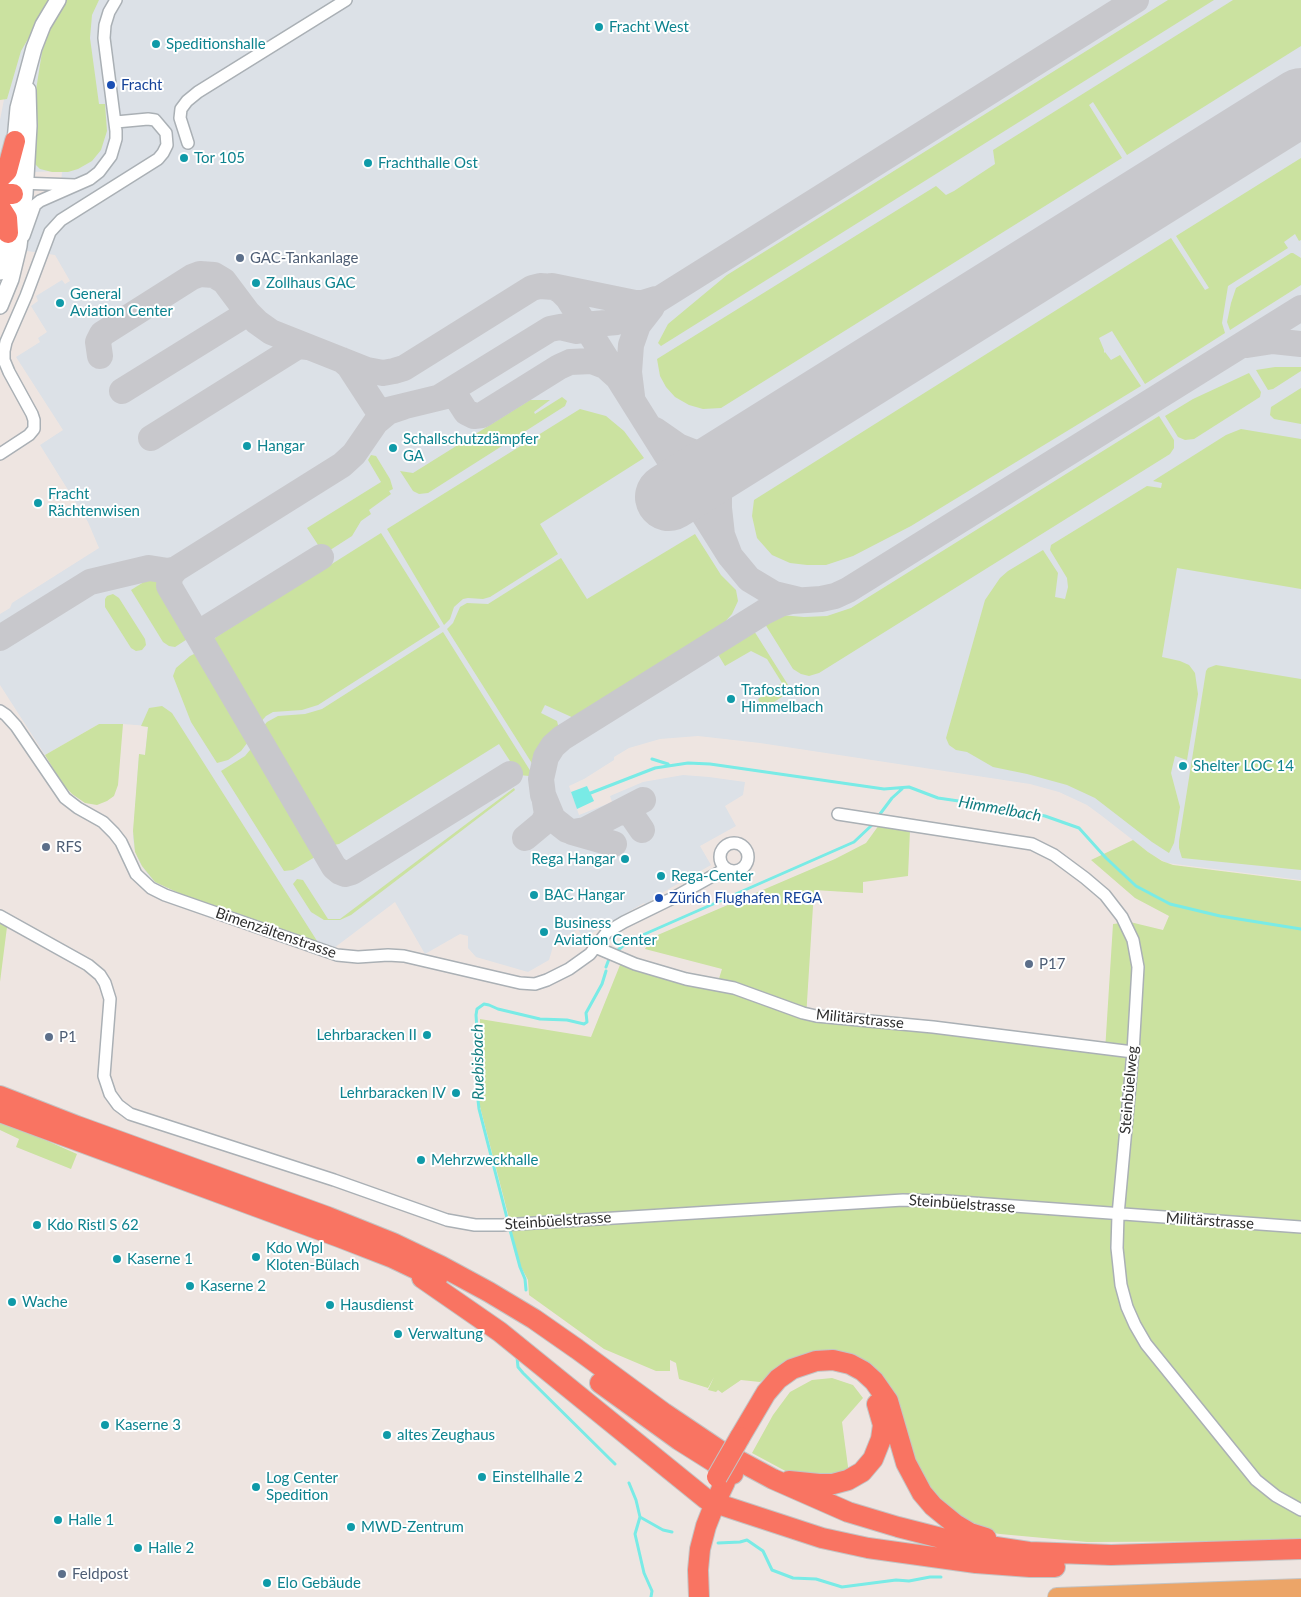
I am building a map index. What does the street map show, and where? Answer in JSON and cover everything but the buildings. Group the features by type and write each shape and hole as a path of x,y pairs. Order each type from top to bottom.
{"highway":[{"path":"13,240 7,218 9,190 7,171 14,141"},
{"path":"0,1096 62,1121 336,1220 393,1243 441,1266 520,1310 694,1434 727,1454 773,1479 848,1512 923,1534 1054,1560 1111,1568 1301,1563"},
{"path":"0,1112 393,1258 459,1290 550,1346 656,1425 701,1455 792,1504 843,1524 920,1547 1002,1562 1111,1555 1301,1549"},
{"path":"393,1258 500,1332 710,1501 822,1538 868,1548 976,1563 1030,1568 1054,1560"},
{"path":"688,1597 687,1565 694,1526 744,1439 766,1393 778,1379 792,1369 816,1361 833,1360 850,1364 869,1376 884,1394 891,1408 909,1471 922,1493 940,1513 962,1529 978,1536 1054,1560"},
{"path":"744,1439 778,1395 791,1383 805,1375 820,1372 841,1373 855,1379 872,1396 879,1410 883,1425 877,1452 862,1472 841,1482 826,1484 773,1479"},
{"path":"699,1597 698,1570 700,1548 710,1501"}],"main road":[{"path":"14,141 18,108 34,48 43,25 58,0"},
{"path":"0,306 11,279 13,240 9,190 29,126 28,76"},
{"path":"0,272 5,254 13,240"},
{"path":"1057,1597 1301,1588"}],"street":[{"path":"13,240 28,229 33,208 40,201 95,176 106,164 116,139 116,122 104,38 107,18 116,0"},
{"path":"188,143 180,114 183,105 187,101 346,0"},
{"path":"0,454 29,435 34,429 32,414 9,372 4,360 4,351 50,232 61,220 158,159 167,145 166,133 155,120 148,118 116,122"},
{"path":"9,190 77,185"},
{"path":"9,190 56,193"},
{"name":"Bimenzältenstrasse","path":"0,711 16,726 60,792 70,803 109,827 121,842 140,879 151,888 165,895 337,954 358,957 404,956 528,984 547,980 570,969 590,954 607,932 674,898 725,869"},
{"name":"Steinbüelweg","path":"838,814 1032,844 1054,855 1085,878 1105,895 1122,917 1133,940 1138,981 1116,1248 1121,1285 1127,1307 1134,1325 1146,1344 1256,1480 1276,1496 1301,1510"},
{"name":"Steinbüelstrasse","path":"0,916 70,954 94,970 105,983 109,991 110,1008 104,1076 110,1094 118,1105 130,1114 334,1180 447,1220 475,1225 502,1225 902,1200 946,1201 1118,1215"},
{"name":"Militärstrasse","path":"595,947 635,964 686,978 734,988 816,1016 933,1027 1133,1052"},
{"name":"Militärstrasse","path":"1118,1215 1301,1227"}],"shaded area":[{"path":"48,0 1301,0 1301,880 1167,863 1152,855 1087,805 1059,792 1030,784 760,743 698,736 660,739 629,748 584,779 569,786 579,815 612,802 610,796 643,782 683,775 745,782 743,795 725,806 736,826 700,846 711,865 660,894 660,896 644,903 583,938 578,929 554,943 549,960 528,972 476,957 468,948 468,936 460,934 425,954 395,902 334,948 183,895 155,882 139,862 133,837 139,754 145,755 148,726 99,724 45,755 0,685 0,614 10,608 12,603 99,548 88,522 40,445 63,430 16,357 40,342 38,338 47,332 31,306 38,301 36,296 62,280 65,284 70,281 55,255 27,251 32,218 39,207 60,198 62,171 0,173 0,120 7,84 17,56"}],"green space":[{"path":"0,0 51,0 21,51 7,99 0,100"},
{"path":"66,0 99,0 92,15 90,38 99,104 105,104 107,131 101,150 92,161 68,172 52,172 40,169 35,164 31,141 42,52 51,26"},
{"path":"1168,0 1214,0 661,346 658,343 668,324 727,275"},
{"path":"1233,0 1301,0 1301,46 1127,155 1093,102 1089,105 1122,158 721,408 703,409 689,405 675,397 666,387 660,376 657,359 936,186 946,195 954,191 995,164 993,150"},
{"path":"1301,158 1301,240 1299,241 1295,234 1284,242 1288,248 1228,286 1222,323 1225,333 1145,384 1112,331 1099,338 1104,353 1111,360 1120,355 1141,386 911,526 853,556 826,565 790,563 772,555 757,538 752,516 754,500 1171,238 1205,290 1209,288 1176,236"},
{"path":"1291,253 1301,258 1301,285 1230,330 1227,322 1236,288"},
{"path":"1275,367 1301,367 1301,371 1273,389 1268,390 1256,370"},
{"path":"1249,373 1261,392 1260,397 1194,439 1185,440 1178,437 1165,416 1193,399"},
{"path":"1301,388 1301,424 1274,419 1270,415 1271,407"},
{"path":"562,397 567,401 565,406 428,493 419,494 413,491 400,471 413,473 530,400 550,400 534,412 535,414"},
{"path":"580,409 606,416 624,431 644,458 540,524 558,554 490,597 463,599 454,607 450,619 444,625 387,529"},
{"path":"1159,416 1174,440 1174,448 1170,454 819,673 809,676 793,669 765,624 766,621 780,615 827,616 851,608"},
{"path":"1241,429 1301,439 1301,589 1177,568 1162,657 1189,665 1195,673 1198,694 1187,760 1175,756 1171,773 1180,807 1174,843 1169,853 1095,798 1067,785 993,767 967,752 956,750 949,745 946,738 985,600 1000,578 1008,571 1043,550 1058,573 1055,597 1065,599 1068,587 1067,578 1050,550 1051,545 1147,486 1161,488 1162,483 1153,481 1226,435"},
{"path":"371,455 376,456 390,479 393,489 389,491 391,494 369,510 371,514 361,521 352,536 324,554 307,528 381,482 368,460"},
{"path":"381,533 440,627 318,705 302,710 273,712 266,716 258,725 213,649 212,643 216,637"},
{"path":"695,534 721,575 736,590 738,601 732,614 722,625 704,638 576,719 545,705 541,713 557,721 559,729 551,734 539,750 533,765 447,629 453,623 460,607 467,603 488,604 561,558 587,599"},
{"path":"155,575 192,636 175,647 163,642 131,590"},
{"path":"113,594 119,598 145,639 146,645 142,650 136,651 131,648 105,607 105,599"},
{"path":"754,631 790,688 788,693 763,709 758,699 782,683 767,659 751,651 725,666 719,656 721,649"},
{"path":"443,632 531,772 529,776 519,775 499,744 339,844 329,844 324,840 261,731 262,728 267,722 278,716 305,714 322,709"},
{"path":"196,653 206,659 251,738 241,751 228,760 217,763 191,722 173,676 176,668"},
{"path":"1216,665 1301,679 1301,870 1182,858 1179,841 1206,671 1208,668"},
{"path":"162,706 172,713 319,944 183,895 155,882 142,866 135,852 133,831 139,754 145,755 148,727 141,726 149,708"},
{"path":"99,724 123,724 118,785 114,796 97,805 85,803 72,794 62,783 45,755"},
{"path":"255,744 315,847 315,857 293,870 284,871 221,771 245,756"},
{"path":"514,788 515,790 351,915 340,920 324,920 311,912 293,884 297,879 303,880 328,919 340,919"},
{"path":"879,825 910,830 908,876 863,882 863,893 814,890 806,1018 822,1022 931,1030 1105,1051 1113,924 1130,922 1163,930 1169,916 1135,898 1091,860 1133,840 1162,861 1173,865 1301,881 1301,1541 1087,1542 980,1531 925,1490 892,1396 892,1390 869,1366 780,1366 760,1382 741,1380 722,1393 718,1390 716,1392 708,1390 714,1377 708,1388 679,1379 676,1363 670,1360 670,1371 656,1371 604,1349 529,1295 528,1280 521,1267 511,1231 518,1230 509,1218 478,1099 481,1073 480,1019 591,1037 620,965 716,988 722,969 645,949 653,937 835,859 866,843"},
{"path":"0,923 7,927 0,982"},
{"path":"0,1120 77,1154 71,1169 16,1147 19,1139 0,1130"},
{"path":"832,1378 853,1385 863,1398 842,1422 849,1474 791,1474 752,1453 773,1415 790,1392 812,1380"}],"water":[{"path":"587,786 594,801 577,809 571,792"}],"waterway":[{"name":"Himmelbach","path":"652,759 668,764"},
{"name":"Himmelbach","path":"588,794 655,768 688,763 710,764 884,789 909,787 938,798 1045,816 1079,828 1106,858 1136,886 1170,904 1220,916 1301,929"},
{"name":"Ruebisbach","path":"880,814 892,798 902,789"},
{"name":"Ruebisbach","path":"618,950 629,941 854,842 872,825"},
{"name":"Ruebisbach","path":"606,967 609,959"},
{"name":"Ruebisbach","path":"507,1218 479,1109 480,1073 477,1009 484,1004 540,1019 567,1020 584,1024 587,1022 586,1013 602,984 606,971"},
{"name":"Ruebisbach","path":"510,1230 525,1279 526,1290"},
{"name":"Ruebisbach","path":"517,1357 518,1367 523,1373 615,1464"},
{"name":"Ruebisbach","path":"629,1483 640,1517 635,1534 644,1573 652,1591 651,1597"},
{"path":"640,1517 663,1530 672,1532"},
{"path":"718,1543 747,1540 763,1551 772,1570 793,1578 816,1579 842,1587 896,1580 909,1581 941,1577"}],"taxiway":[{"path":"560,327 617,322 632,316 1136,0"},
{"path":"100,356 98,342 102,334 192,277 200,274 214,275 224,281 248,313 271,332 367,370 383,373 404,368 532,288 540,286 554,287 568,298 730,556"},
{"path":"552,286 635,303 656,299"},
{"path":"632,396 629,372 631,345 638,325 652,307"},
{"path":"643,800 585,830 573,832 567,830 553,819 543,795 541,779 546,757 553,746 562,738 764,612 780,604 792,601 821,599 835,596 848,590 1301,308"},
{"path":"122,391 248,313"},
{"path":"438,398 550,329 560,327 577,331"},
{"path":"1247,345 1273,341 1301,344"},
{"path":"151,438 295,348 300,346 308,347"},
{"path":"342,360 349,366 375,406 384,411 450,395 457,398 466,412 474,416 482,415 570,362 592,361 605,366 616,376"},
{"path":"403,407 388,412 376,422 354,454 342,465 176,569 170,576 169,586 334,867 340,872 345,874 352,872 510,774"},
{"path":"655,430 678,446 706,457 732,457 746,448"},
{"path":"756,443 734,458 723,478 719,495 722,535 730,556 749,579 774,594 799,600"},
{"path":"193,626 198,630 205,629 321,557"},
{"path":"0,638 90,582 149,568 168,571 176,569"},
{"path":"525,838 543,823 547,814 545,802"},
{"path":"619,813 625,811 631,814 642,830"},
{"path":"572,832 614,844"}],"runway":[{"path":"669,497 1301,102"}],"place":[{"name":"Fracht West","path":"599,27"},
{"name":"Speditionshalle","path":"156,44"},
{"name":"Fracht","path":"111,85"},
{"name":"Tor 105","path":"184,158"},
{"name":"Frachthalle Ost","path":"368,163"},
{"name":"GAC-Tankanlage","path":"240,258"},
{"name":"Zollhaus GAC","path":"256,283"},
{"name":"General Aviation Center","path":"60,303"},
{"name":"Hangar","path":"247,446"},
{"name":"Schallschutzdämpfer GA","path":"393,448"},
{"name":"Fracht Rächtenwisen","path":"38,503"},
{"name":"Trafostation Himmelbach","path":"731,699"},
{"name":"Shelter LOC 14","path":"1183,766"},
{"name":"RFS","path":"46,847"},
{"name":"Rega Hangar","path":"625,859"},
{"name":"Rega-Center","path":"661,876"},
{"name":"BAC Hangar","path":"534,895"},
{"name":"Zürich Flughafen REGA","path":"659,898"},
{"name":"Business Aviation Center","path":"544,932"},
{"name":"P17","path":"1029,964"},
{"name":"Lehrbaracken II","path":"427,1035"},
{"name":"P1","path":"49,1037"},
{"name":"Lehrbaracken IV","path":"456,1093"},
{"name":"Mehrzweckhalle","path":"421,1160"},
{"name":"Kdo Ristl S 62","path":"37,1225"},
{"name":"Kdo Wpl Kloten-Bülach","path":"256,1257"},
{"name":"Kaserne 1","path":"117,1259"},
{"name":"Kaserne 2","path":"190,1286"},
{"name":"Wache","path":"12,1302"},
{"name":"Hausdienst","path":"330,1305"},
{"name":"Verwaltung","path":"398,1334"},
{"name":"Kaserne 3","path":"105,1425"},
{"name":"altes Zeughaus","path":"387,1435"},
{"name":"Einstellhalle 2","path":"482,1477"},
{"name":"Log Center Spedition","path":"256,1487"},
{"name":"Halle 1","path":"58,1520"},
{"name":"MWD-Zentrum","path":"351,1527"},
{"name":"Halle 2","path":"138,1548"},
{"name":"Feldpost","path":"62,1574"},
{"name":"Elo Gebäude","path":"267,1583"}]}
